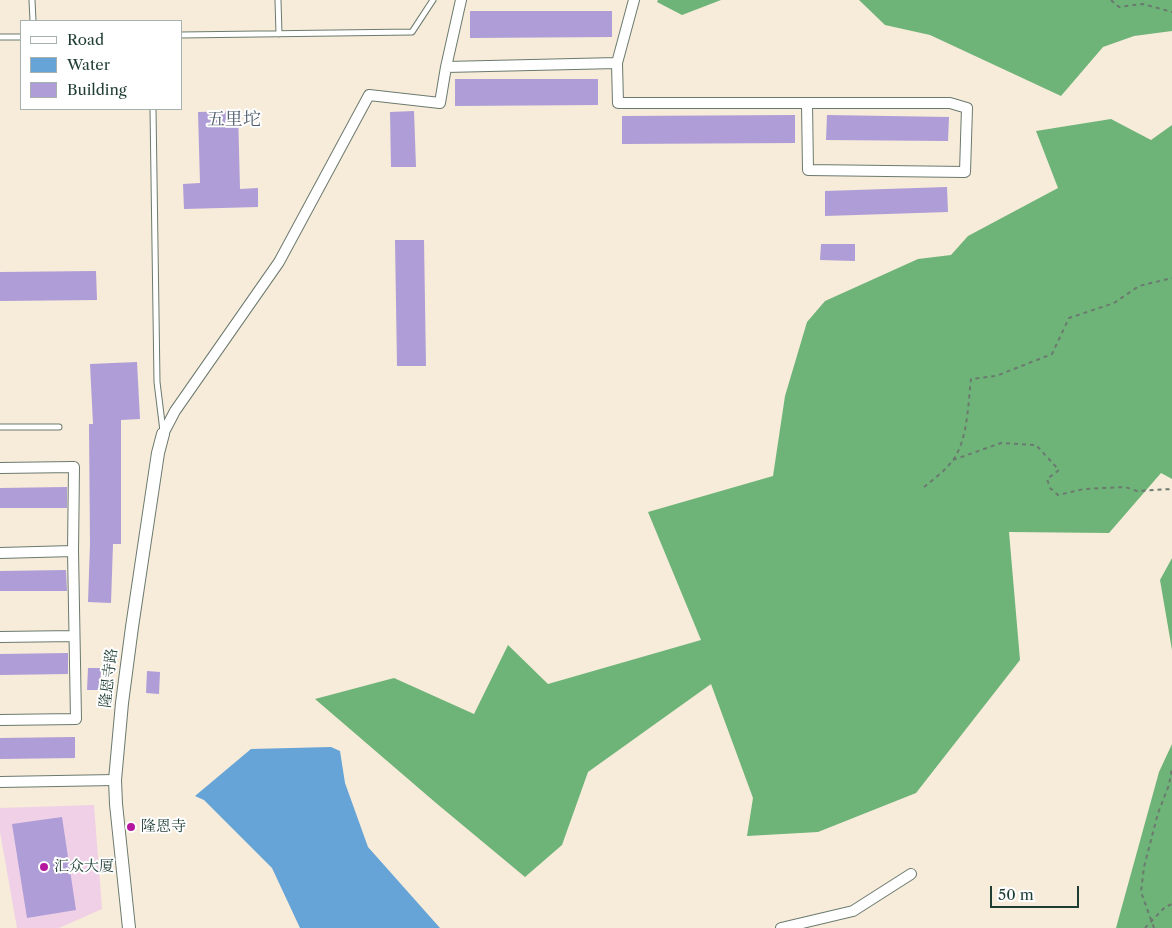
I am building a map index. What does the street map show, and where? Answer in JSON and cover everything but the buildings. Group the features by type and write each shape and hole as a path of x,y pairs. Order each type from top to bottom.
{"street":[{"path":"163,434 176,411 279,262 369,95 440,102 461,0"},
{"path":"634,0 617,63 618,103 807,103 950,103 967,108 966,172 808,170 807,103"},
{"path":"446,66 617,63"},
{"name":"隆恩寺路","path":"130,928 115,780 122,703 132,627 156,466 163,434"},
{"path":"0,468 74,467 72,551 76,719 0,720"},
{"path":"0,553 72,551"},
{"path":"0,637 74,636"},
{"path":"0,782 115,780"},
{"path":"781,928 853,912 911,874"}],"lane":[{"path":"32,0 33,20"},
{"path":"278,0 279,34"},
{"path":"182,35 412,32 433,0"},
{"path":"0,37 20,37"},
{"path":"153,110 157,382 163,434"},
{"path":"0,427 59,427"}],"path":[{"path":"1110,0 1119,7 1143,4 1172,12"},
{"path":"924,487 953,461 960,448 967,417 971,379 996,376 1052,354 1069,318 1114,303 1139,286 1172,278"},
{"path":"953,461 1001,443 1036,445 1059,470 1047,479 1050,488 1058,495 1084,489 1125,487 1137,491 1172,489"},
{"path":"1154,928 1150,922 1141,892 1144,867 1158,813 1169,785 1172,768"},
{"path":"1145,928 1165,907 1172,904"}],"shaded area":[{"path":"94,805 102,909 59,928 17,928 0,832 0,808"}],"green space":[{"path":"658,0 721,0 682,15 657,2"},
{"path":"859,0 1172,0 1172,31 1134,36 1103,47 1061,96 930,35 885,25"},
{"path":"1111,119 1151,140 1172,125 1172,479 1161,473 1109,533 1009,532 1020,660 916,793 818,832 747,836 753,798 711,684 588,772 562,845 525,877 315,699 394,678 474,714 508,645 548,684 701,640 648,512 773,476 785,396 807,322 825,301 918,259 951,255 968,236 1058,188 1036,131"},
{"path":"1172,558 1172,650 1160,580"},
{"path":"1172,744 1172,928 1116,928 1159,772"}],"water":[{"path":"331,747 340,751 345,783 368,847 440,928 300,928 272,868 204,800 195,796 251,749"}],"place":[{"name":"隆恩寺","path":"131,827"},
{"name":"汇众大厦","path":"44,867"}],"district":[{"name":"五里坨","path":"234,120"}]}
